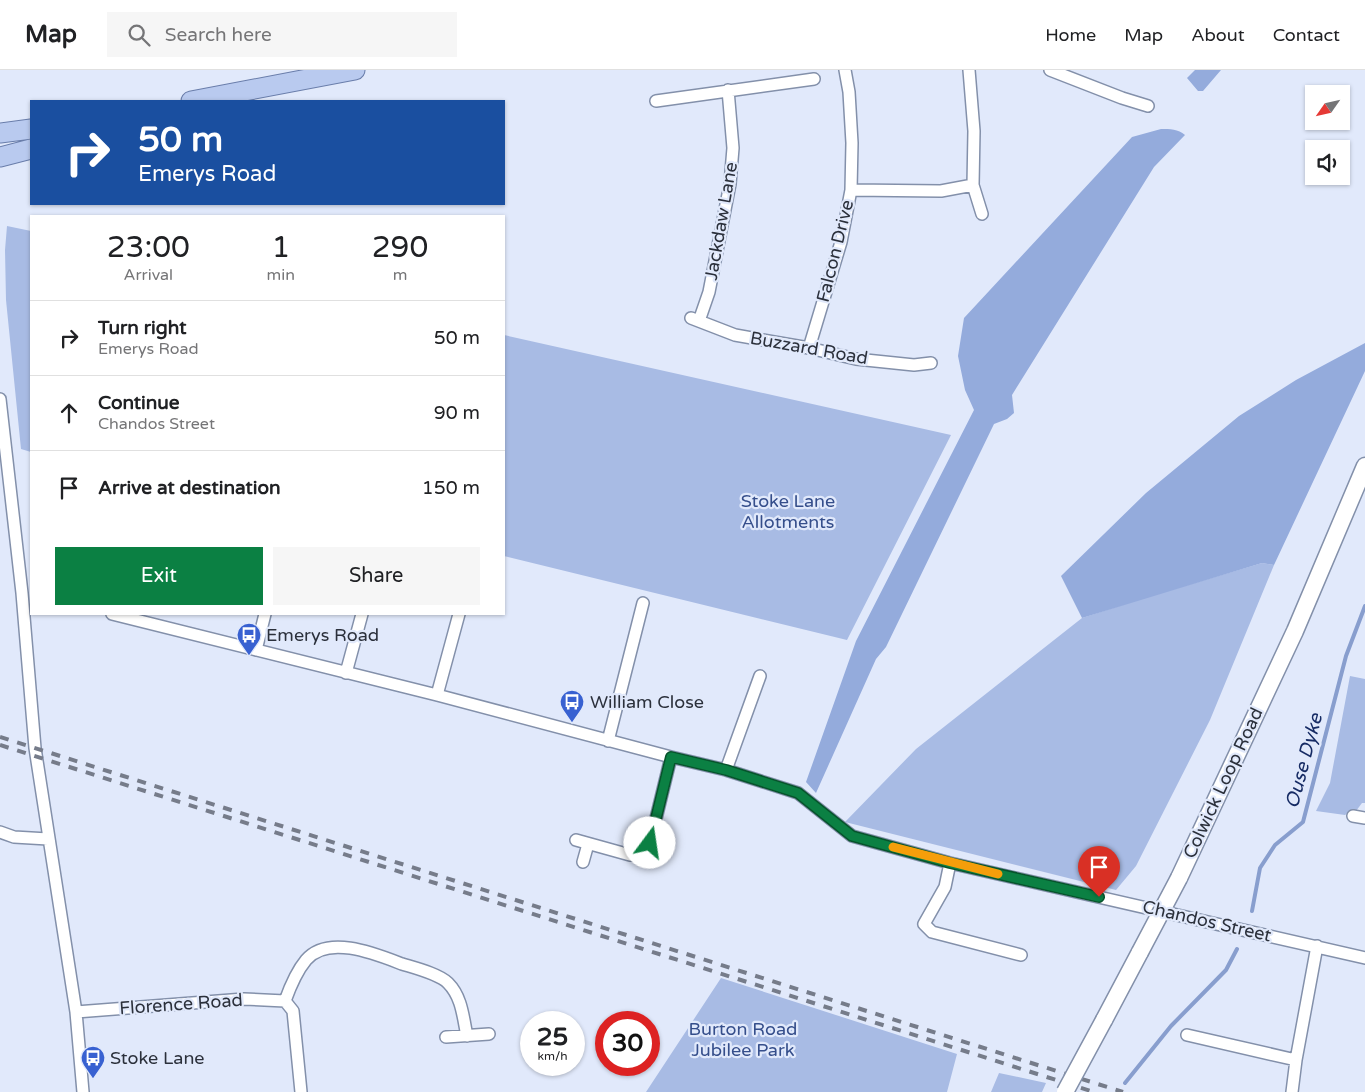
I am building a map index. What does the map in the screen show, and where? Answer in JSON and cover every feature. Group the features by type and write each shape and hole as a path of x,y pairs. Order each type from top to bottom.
{"main road":[{"path":"196,100 355,70"},
{"path":"0,133 30,128"},
{"path":"0,157 30,149"},
{"name":"Colwick Loop Road","path":"1064,1092 1179,878 1294,630 1365,466"}],"street":[{"name":"Falcon Drive","path":"809,348 843,234 851,190 852,143 849,92 845,70"},
{"name":"Falcon Drive","path":"849,92 853,70"},
{"path":"969,70 974,131 973,185 982,214"},
{"path":"1050,70 1148,106"},
{"path":"656,101 814,79"},
{"name":"Jackdaw Lane","path":"695,320 709,292 730,184 733,148 728,90"},
{"path":"851,190 941,191 973,185"},
{"name":"Buzzard Road","path":"695,320 734,335 809,348 856,360 914,365 930,363"},
{"path":"0,400 26,593 35,748 76,1012 84,1092"},
{"path":"608,741 643,603"},
{"path":"256,650 265,615"},
{"path":"346,673 362,615"},
{"path":"438,695 459,615"},
{"path":"129,616 726,770 760,676"},
{"path":"576,840 630,855 642,854 650,843 671,757"},
{"name":"Chandos Street","path":"726,770 798,793 852,836 950,863 1365,958"},
{"path":"0,832 14,837 48,839"},
{"path":"582,862 588,844"},
{"path":"950,863 945,887 924,924 932,932 1021,956"},
{"path":"1292,1092 1316,946"},
{"path":"301,1092 293,1011 285,1001 299,970 307,959 320,950 334,947 350,948 382,956 447,982 460,1000 467,1036"},
{"name":"Florence Road","path":"76,1012 244,998 285,1001"},
{"path":"446,1037 488,1034"},
{"path":"1187,1035 1296,1060"}],"green space":[{"path":"7,226 30,231 30,452 21,449 6,300 5,250"},
{"name":"Stoke Lane Allotments","path":"505,335 951,435 847,640 505,556"},
{"path":"1262,563 1274,565 1210,720 1136,866 1116,890 845,822 916,749 1082,618"},
{"path":"1350,676 1365,679 1365,803 1362,803 1356,811 1345,815 1316,811 1330,783"},
{"name":"Burton Road Jubilee Park","path":"721,978 957,1054 947,1092 646,1092 657,1076 660,1076 660,1071"},
{"path":"999,1073 1046,1083 1042,1092 991,1092"}],"shaded area":[{"path":"1195,70 1221,70 1203,91 1198,91 1187,78"},
{"path":"1161,129 1177,130 1185,135 1154,167 1012,395 1014,413 1007,419 994,424 886,647 876,659 816,793 806,782 856,641 974,410 965,390 958,356 964,318 1132,137"},
{"path":"1365,343 1365,371 1274,565 1262,563 1082,618 1061,576 1146,493 1239,416 1296,380"}],"waterway":[{"name":"Ouse Dyke","path":"1252,911 1260,868 1275,845 1303,822 1346,656 1365,606"},
{"name":"Ouse Dyke","path":"1125,1083 1171,1026 1226,970 1237,949"}],"railway":[{"path":"0,737 1123,1092"},
{"path":"0,745 1094,1092"}],"slow traffic":[{"path":"893,847 998,874"}],"place":[{"name":"Emerys Road","path":"249,656"},
{"name":"William Close","path":"572,723"},
{"name":"Stoke Lane","path":"93,1079"}],"route":[{"path":"650,843 671,757 726,770 798,793 852,836 950,863 1099,897"}]}
